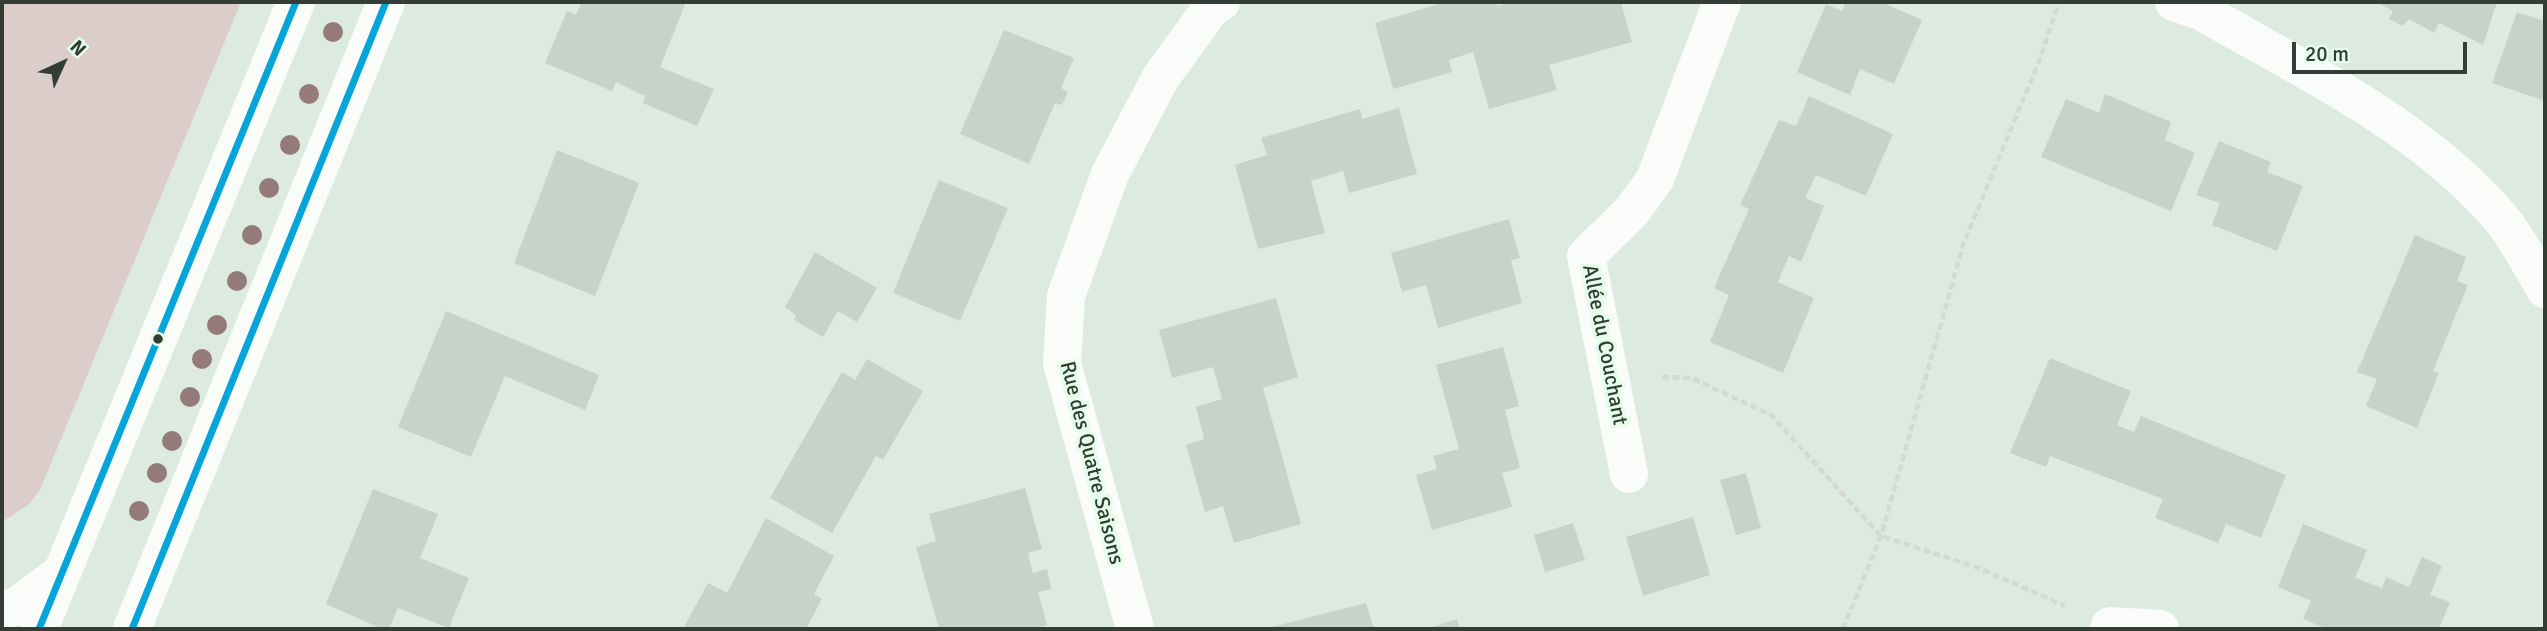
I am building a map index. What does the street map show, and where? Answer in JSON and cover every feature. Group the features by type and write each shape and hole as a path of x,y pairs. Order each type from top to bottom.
{"street":[{"path":"39,629 296,2"},
{"path":"132,629 386,2"},
{"name":"Rue des Quatre Saisons","path":"1135,629 1062,363 1066,296 1110,174 1154,89 1212,7 1221,2"},
{"name":"Allée du Couchant","path":"1629,474 1586,256 1632,211 1655,179 1722,2"},
{"path":"2174,2 2203,12 2404,130 2460,176 2504,222 2545,289"},
{"path":"2,611 17,606 60,574"},
{"path":"2110,628 2160,629"}],"path":[{"path":"1843,629 1881,536 1965,242 2038,64 2059,2"},
{"path":"1608,374 1692,378 1771,415 1881,536 1979,568 2110,628"}],"shaded area":[{"path":"2,2 241,2 40,490 29,504 2,522"}],"building":[{"path":"582,2 686,2 660,67 714,89 697,126 643,103 645,96 616,82 612,91 545,63 567,11 576,15"},
{"path":"1445,2 1496,2 1497,6 1512,2 1621,2 1632,42 1549,65 1557,90 1489,109 1473,52 1449,60 1452,72 1393,89 1375,23"},
{"path":"1846,2 1881,2 1922,20 1894,84 1860,69 1850,95 1797,72 1826,4 1842,11"},
{"path":"2376,2 2497,2 2483,45 2439,23 2434,33 2409,19 2403,26 2389,19 2393,11"},
{"path":"2517,12 2545,21 2545,101 2492,83"},
{"path":"1004,30 1074,58 1061,88 1068,92 1062,105 1055,103 1029,164 960,134"},
{"path":"2105,94 2171,122 2165,140 2195,153 2171,211 2041,157 2066,99 2099,113"},
{"path":"1809,96 1893,134 1866,196 1816,175 1805,198 1824,206 1801,262 1789,256 1778,282 1814,298 1783,373 1710,342 1729,295 1714,288 1749,209 1740,205 1779,120 1796,126"},
{"path":"1399,108 1417,174 1349,193 1343,171 1311,181 1325,233 1258,249 1235,165 1267,155 1261,138 1360,109 1362,119"},
{"path":"2219,141 2271,162 2267,172 2303,186 2277,251 2212,225 2220,203 2196,195"},
{"path":"557,150 639,183 595,296 514,263"},
{"path":"939,180 1008,208 960,321 893,293"},
{"path":"1509,219 1520,258 1511,260 1522,303 1438,328 1426,285 1402,292 1391,253"},
{"path":"2415,235 2466,257 2457,281 2468,285 2433,371 2439,373 2417,428 2366,406 2377,379 2357,372"},
{"path":"815,252 877,288 857,322 838,311 823,337 794,320 796,315 785,307"},
{"path":"1276,298 1298,377 1263,388 1301,524 1234,543 1223,506 1205,512 1186,445 1204,439 1196,407 1222,399 1213,367 1172,378 1159,330"},
{"path":"446,311 599,375 585,410 505,376 471,457 398,427"},
{"path":"1503,347 1519,406 1505,410 1520,468 1502,473 1512,507 1432,530 1416,475 1437,469 1433,456 1459,449 1436,365"},
{"path":"2050,358 2131,391 2117,425 2134,432 2141,416 2286,475 2261,538 2226,524 2218,543 2155,518 2163,499 2050,456 2046,467 2010,453"},
{"path":"867,359 923,391 883,460 876,456 832,533 770,498 842,372 855,380"},
{"path":"1746,473 1761,528 1736,535 1720,480"},
{"path":"1025,488 1042,549 1028,553 1033,573 1047,569 1051,589 1038,592 1047,625 1031,629 939,629 916,547 936,541 929,514"},
{"path":"373,489 438,514 420,558 469,578 449,628 398,608 390,626 382,629 326,604"},
{"path":"1693,517 1710,575 1643,596 1626,537"},
{"path":"766,518 834,556 814,594 822,599 806,629 683,629 708,583 727,593"},
{"path":"1573,523 1585,560 1545,572 1534,535"},
{"path":"2303,524 2367,550 2355,578 2382,588 2386,577 2409,587 2422,557 2442,566 2430,595 2450,602 2439,629 2328,629 2303,619 2311,601 2278,587"},
{"path":"1366,603 1374,629 1268,629 1268,628"},
{"path":"1457,619 1460,629 1426,629"}],"transit line":[{"path":"39,629 296,2"},
{"path":"132,629 386,2"}]}
